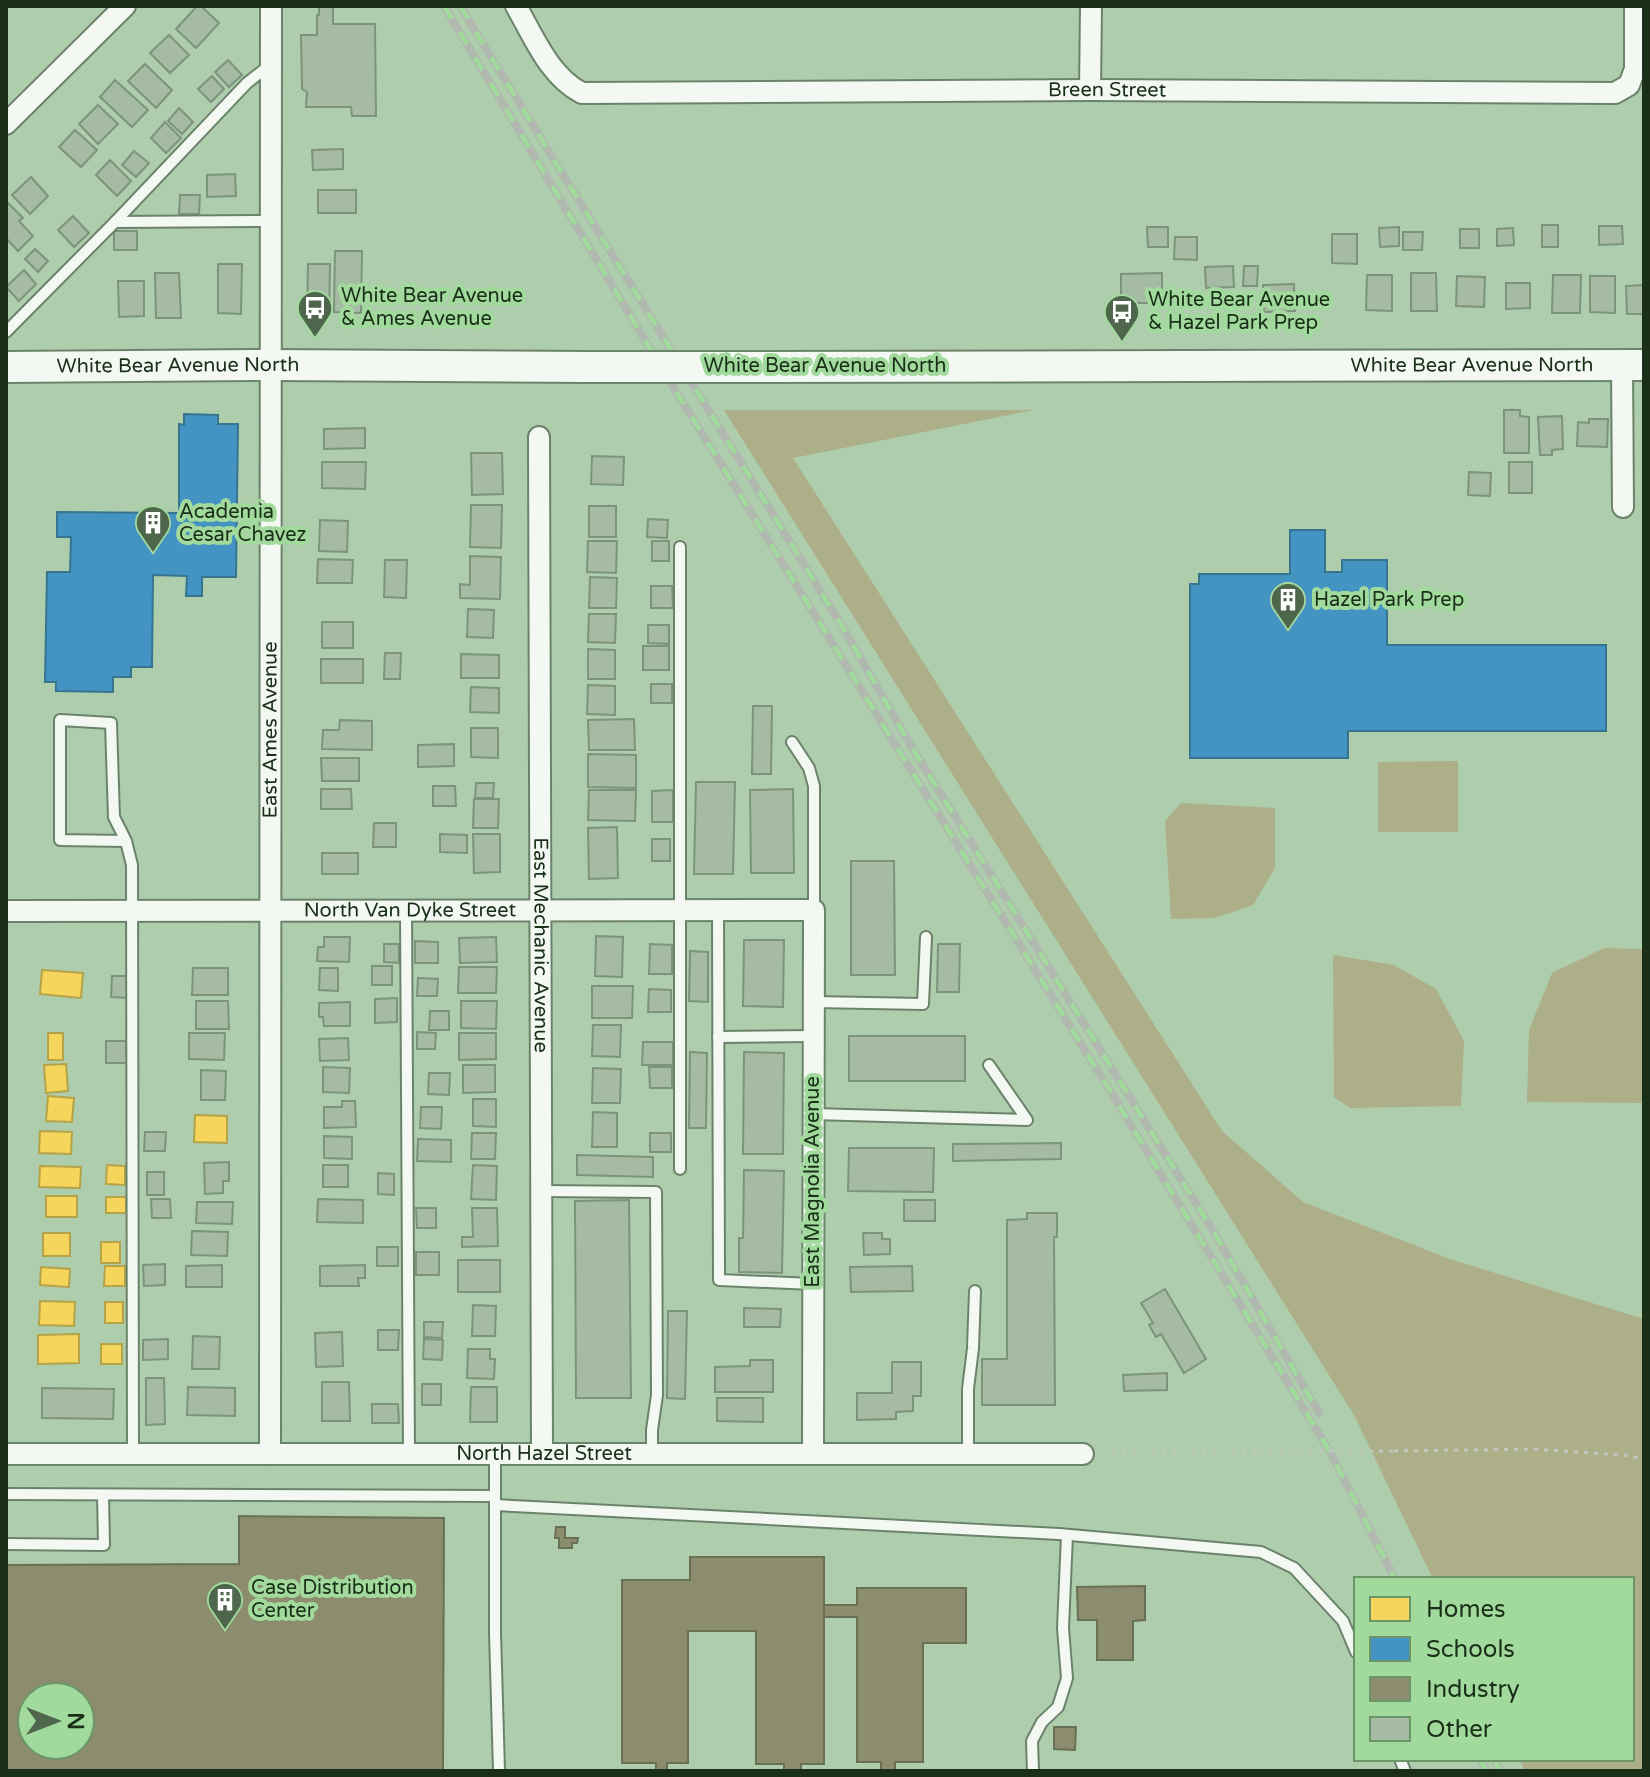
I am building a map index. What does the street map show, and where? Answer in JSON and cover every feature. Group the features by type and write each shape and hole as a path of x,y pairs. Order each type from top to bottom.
{"main road":[{"name":"White Bear Avenue North","path":"6,367 1633,365"}],"street":[{"path":"6,124 125,6"},
{"name":"East Ames Avenue","path":"270,1454 271,6"},
{"name":"Breen Street","path":"516,6 553,69 582,93 1090,90 1615,93 1629,85 1635,69 1635,6"},
{"path":"1090,90 1091,6"},
{"path":"1623,507 1633,365"},
{"name":"East Mechanic Avenue","path":"539,437 542,1454"},
{"name":"North Van Dyke Street","path":"6,911 814,910"},
{"name":"East Magnolia Avenue","path":"813,1454 814,910"},
{"name":"North Hazel Street","path":"6,1454 1083,1454"}],"lane":[{"path":"6,332 247,83 270,65"},
{"path":"115,222 271,221"},
{"path":"680,547 680,1169"},
{"path":"126,841 60,840 60,720 111,723 114,817 126,841 132,865 133,1454"},
{"path":"792,742 809,768 814,786 814,910"},
{"path":"406,910 409,1454"},
{"path":"718,910 719,1280 813,1284"},
{"path":"814,1002 923,1004 926,937"},
{"path":"718,1037 813,1036"},
{"path":"813,1114 1027,1120 989,1065"},
{"path":"541,1191 656,1192 657,1395 652,1454"},
{"path":"968,1454 968,1389 975,1291"},
{"path":"495,1454 499,1771"},
{"path":"6,1494 495,1500 1067,1535 1261,1552 1294,1568 1343,1621 1354,1647"},
{"path":"6,1544 104,1545 103,1495"},
{"path":"1033,1771 1032,1741 1042,1722 1058,1707 1067,1678 1063,1628 1067,1535"}],"path":[{"path":"1083,1454 1534,1449 1644,1459"}],"green space":[{"path":"724,410 1034,410 793,458 1222,1131 1303,1202 1450,1259 1644,1319 1644,1771 1525,1771 1520,1761 1634,1761 1634,1577 1432,1577 1354,1415"},
{"path":"1458,761 1458,832 1378,832 1378,762"},
{"path":"1181,803 1275,808 1275,868 1253,905 1215,918 1171,919 1165,821"},
{"path":"1604,948 1644,949 1644,1103 1527,1102 1529,1030 1552,973"},
{"path":"1333,955 1394,965 1436,989 1464,1041 1461,1106 1350,1108 1334,1097"}],"building: Homes":[{"path":"42,970 83,973 81,998 40,994"},
{"path":"48,1033 63,1033 63,1060 48,1060"},
{"path":"66,1064 68,1091 46,1093 44,1065"},
{"path":"48,1096 74,1098 72,1122 46,1121"},
{"path":"195,1115 227,1116 227,1143 194,1142"},
{"path":"40,1131 72,1132 71,1154 39,1153"},
{"path":"107,1165 125,1166 125,1185 106,1184"},
{"path":"40,1166 81,1167 80,1188 39,1187"},
{"path":"46,1196 77,1196 77,1217 46,1217"},
{"path":"106,1197 126,1197 126,1213 106,1213"},
{"path":"43,1233 70,1233 70,1256 43,1256"},
{"path":"101,1242 120,1242 120,1263 101,1263"},
{"path":"105,1266 125,1266 125,1286 104,1286"},
{"path":"41,1267 70,1269 69,1287 40,1285"},
{"path":"40,1301 75,1302 74,1326 39,1325"},
{"path":"105,1302 123,1302 123,1323 105,1323"},
{"path":"79,1334 79,1363 38,1364 38,1335"},
{"path":"101,1344 122,1344 122,1364 101,1364"}],"building: Schools":[{"name":"Academia Cesar Chavez","path":"184,414 218,415 218,424 238,424 236,577 202,577 202,596 186,596 187,576 153,575 152,667 131,667 131,677 113,677 113,692 56,691 56,682 45,682 47,572 70,572 71,537 57,537 57,512 179,513 179,424 184,425"},
{"name":"Hazel Park Prep","path":"1290,530 1325,530 1325,572 1342,572 1342,560 1387,560 1387,645 1606,645 1606,731 1348,731 1348,758 1190,758 1190,584 1199,584 1199,574 1290,574"}],"building: Industry":[{"name":"Case Distribution Center","path":"239,1516 444,1518 443,1771 6,1771 6,1565 239,1564"},
{"path":"556,1527 565,1527 565,1538 578,1538 577,1543 572,1543 572,1548 559,1548 559,1538 555,1538"},
{"path":"690,1557 824,1557 824,1764 801,1764 801,1771 784,1771 784,1764 756,1764 756,1631 688,1631 688,1763 667,1763 667,1771 656,1771 656,1763 622,1763 622,1580 690,1580"},
{"path":"1145,1586 1145,1620 1133,1621 1133,1660 1097,1660 1097,1620 1078,1620 1077,1587"},
{"path":"857,1588 966,1588 966,1643 923,1643 923,1762 895,1762 895,1771 881,1771 881,1762 857,1762 857,1617 824,1617 824,1605 857,1605"},
{"path":"1054,1727 1076,1727 1075,1750 1054,1749"}],"building: Other":[{"path":"197,6 201,6 219,23 196,48 176,29"},
{"path":"319,6 333,6 333,24 375,24 376,116 352,116 351,107 306,107 307,92 302,89 301,35 317,35"},
{"path":"169,35 189,55 170,73 150,53"},
{"path":"228,60 242,75 229,87 215,72"},
{"path":"145,64 172,90 156,108 128,81"},
{"path":"212,76 224,89 211,102 198,89"},
{"path":"115,80 148,110 132,127 100,97"},
{"path":"98,105 118,124 98,144 79,124"},
{"path":"179,108 193,122 182,134 168,121"},
{"path":"165,122 181,138 166,153 151,138"},
{"path":"75,130 97,150 81,167 59,147"},
{"path":"343,149 343,169 313,170 312,150"},
{"path":"134,151 149,163 136,177 122,165"},
{"path":"110,160 131,181 117,196 96,175"},
{"path":"235,174 236,196 207,197 207,175"},
{"path":"31,177 48,196 30,214 12,195"},
{"path":"318,190 356,190 356,213 318,213"},
{"path":"180,195 200,195 199,214 179,214"},
{"path":"7,202 23,218 19,221 33,236 18,251 6,238"},
{"path":"73,216 89,233 74,247 58,230"},
{"path":"1542,225 1558,225 1558,247 1542,247"},
{"path":"1599,226 1622,226 1623,244 1599,245"},
{"path":"1147,227 1168,227 1168,247 1148,247"},
{"path":"1399,227 1399,246 1380,247 1379,228"},
{"path":"1513,228 1514,245 1497,246 1497,229"},
{"path":"1460,229 1479,229 1479,248 1460,248"},
{"path":"114,231 137,231 137,250 114,250"},
{"path":"1403,232 1423,232 1422,250 1403,250"},
{"path":"1332,234 1357,234 1357,264 1332,263"},
{"path":"1175,237 1197,237 1197,260 1174,259"},
{"path":"35,249 48,261 38,272 25,259"},
{"path":"335,251 362,251 361,313 334,312"},
{"path":"218,264 242,264 241,314 218,313"},
{"path":"308,264 330,264 329,317 307,317"},
{"path":"1233,266 1234,287 1206,288 1205,267"},
{"path":"1244,266 1258,266 1257,286 1243,286"},
{"path":"24,270 36,284 19,301 6,287"},
{"path":"155,273 179,273 181,318 156,318"},
{"path":"1162,273 1162,303 1121,303 1121,274"},
{"path":"1411,273 1436,273 1437,311 1411,311"},
{"path":"1367,275 1392,275 1392,311 1366,310"},
{"path":"1553,275 1581,275 1580,313 1552,313"},
{"path":"1457,276 1485,277 1484,307 1456,306"},
{"path":"1590,276 1615,276 1615,313 1590,312"},
{"path":"118,281 144,281 144,316 119,317"},
{"path":"1506,283 1530,283 1530,308 1506,309"},
{"path":"1294,284 1295,311 1264,312 1263,285"},
{"path":"1644,285 1644,314 1627,314 1626,286"},
{"path":"1504,410 1520,410 1520,416 1529,417 1529,453 1504,453"},
{"path":"1562,416 1563,449 1552,450 1552,455 1540,455 1538,417"},
{"path":"1589,419 1608,419 1607,447 1577,446 1578,422 1589,423"},
{"path":"365,428 365,448 324,449 324,429"},
{"path":"471,453 502,453 503,494 472,495"},
{"path":"592,456 624,457 623,485 591,484"},
{"path":"322,462 366,462 365,489 322,488"},
{"path":"1509,462 1532,462 1532,493 1509,493"},
{"path":"1469,472 1491,473 1490,496 1468,495"},
{"path":"471,505 502,505 501,548 470,547"},
{"path":"589,506 616,506 616,537 589,537"},
{"path":"648,519 668,520 667,538 647,537"},
{"path":"320,520 348,521 347,552 319,551"},
{"path":"588,541 617,541 616,573 587,572"},
{"path":"652,541 669,541 669,561 652,561"},
{"path":"470,556 501,557 500,599 460,598 460,584 470,585"},
{"path":"318,559 353,560 352,583 317,583"},
{"path":"385,560 407,560 406,598 384,597"},
{"path":"590,577 617,578 616,608 589,608"},
{"path":"651,586 672,586 673,608 651,608"},
{"path":"468,609 494,610 493,638 467,637"},
{"path":"589,614 616,614 615,643 588,642"},
{"path":"322,622 353,622 353,648 322,648"},
{"path":"648,625 669,625 669,644 648,643"},
{"path":"643,646 669,646 669,670 643,670"},
{"path":"588,649 615,650 615,679 588,679"},
{"path":"385,653 401,653 400,679 384,679"},
{"path":"461,654 499,655 499,678 461,678"},
{"path":"321,659 363,659 363,683 321,683"},
{"path":"651,684 672,684 672,703 651,703"},
{"path":"588,685 615,686 615,715 587,714"},
{"path":"471,687 499,688 499,713 470,712"},
{"path":"753,706 772,706 771,774 752,774"},
{"path":"634,719 635,750 589,750 588,720"},
{"path":"340,720 372,721 372,750 322,749 323,730 339,730"},
{"path":"471,728 498,728 498,758 471,757"},
{"path":"454,744 454,766 418,767 418,745"},
{"path":"588,754 636,755 636,788 588,787"},
{"path":"321,758 359,758 359,781 322,781"},
{"path":"696,782 735,782 733,874 694,874"},
{"path":"476,783 494,783 493,798 475,798"},
{"path":"433,786 455,786 456,806 433,806"},
{"path":"321,789 351,789 352,809 321,809"},
{"path":"793,789 794,873 751,873 750,790"},
{"path":"589,790 636,790 635,821 588,820"},
{"path":"673,790 673,822 652,822 652,791"},
{"path":"474,799 499,799 498,828 473,828"},
{"path":"374,823 396,823 396,847 373,847"},
{"path":"617,827 618,878 589,879 588,828"},
{"path":"440,834 467,835 467,853 440,852"},
{"path":"473,834 500,834 500,872 474,873"},
{"path":"652,839 670,839 670,861 652,861"},
{"path":"322,853 358,853 358,874 322,874"},
{"path":"851,861 894,861 895,975 851,975"},
{"path":"596,936 623,937 622,977 595,976"},
{"path":"324,937 350,937 349,962 317,961 318,947 324,947"},
{"path":"496,937 497,962 460,963 459,938"},
{"path":"744,940 784,940 783,1007 743,1006"},
{"path":"415,941 438,942 438,963 415,963"},
{"path":"384,944 399,944 399,963 384,962"},
{"path":"650,944 672,945 672,974 649,974"},
{"path":"938,944 960,944 959,992 937,992"},
{"path":"690,951 708,952 708,1002 689,1001"},
{"path":"372,966 392,966 392,985 372,985"},
{"path":"459,967 497,967 496,993 458,993"},
{"path":"193,968 228,968 228,995 192,995"},
{"path":"320,968 338,968 338,991 319,990"},
{"path":"112,976 128,976 127,998 111,997"},
{"path":"418,978 438,979 437,996 417,996"},
{"path":"592,986 633,986 632,1018 592,1018"},
{"path":"649,989 671,990 671,1012 648,1012"},
{"path":"397,998 397,1022 375,1023 375,999"},
{"path":"196,1001 228,1001 229,1029 196,1029"},
{"path":"461,1001 497,1001 496,1029 461,1028"},
{"path":"350,1002 350,1026 324,1026 323,1017 319,1017 319,1003"},
{"path":"430,1011 449,1011 449,1030 429,1030"},
{"path":"593,1025 621,1025 620,1057 592,1056"},
{"path":"417,1032 436,1033 435,1049 417,1049"},
{"path":"189,1033 225,1033 224,1060 189,1059"},
{"path":"459,1033 496,1033 496,1059 459,1060"},
{"path":"849,1036 965,1036 965,1081 849,1081"},
{"path":"348,1038 349,1060 320,1061 319,1039"},
{"path":"106,1041 126,1041 127,1063 106,1063"},
{"path":"643,1042 673,1042 673,1065 642,1065"},
{"path":"690,1052 707,1053 706,1128 689,1128"},
{"path":"744,1052 784,1053 783,1154 743,1154"},
{"path":"463,1065 495,1065 495,1092 463,1093"},
{"path":"323,1067 350,1068 349,1093 323,1092"},
{"path":"649,1067 672,1067 672,1088 650,1088"},
{"path":"593,1068 621,1069 620,1103 592,1103"},
{"path":"201,1070 226,1071 225,1100 201,1100"},
{"path":"429,1073 450,1073 449,1095 428,1094"},
{"path":"473,1099 496,1099 496,1127 473,1126"},
{"path":"342,1101 355,1101 356,1127 324,1128 324,1107 342,1107"},
{"path":"421,1107 442,1107 441,1129 420,1128"},
{"path":"593,1112 617,1113 617,1147 592,1147"},
{"path":"145,1132 166,1132 165,1151 144,1151"},
{"path":"472,1133 496,1133 495,1159 471,1159"},
{"path":"650,1133 671,1133 671,1152 650,1152"},
{"path":"324,1136 352,1137 352,1159 324,1158"},
{"path":"418,1139 451,1140 451,1162 417,1161"},
{"path":"1061,1143 1061,1159 953,1161 953,1144"},
{"path":"849,1148 934,1148 933,1192 848,1191"},
{"path":"577,1155 653,1157 653,1177 577,1175"},
{"path":"229,1162 229,1181 223,1181 223,1193 205,1194 204,1163"},
{"path":"323,1165 348,1165 348,1187 323,1187"},
{"path":"473,1165 497,1166 496,1200 471,1199"},
{"path":"744,1170 784,1171 782,1273 739,1272"},
{"path":"147,1172 164,1172 164,1195 147,1195"},
{"path":"378,1173 394,1174 394,1195 378,1194"},
{"path":"151,1199 170,1199 171,1218 152,1218"},
{"path":"318,1199 363,1200 363,1223 317,1222"},
{"path":"629,1200 631,1398 576,1398 575,1201"},
{"path":"904,1200 935,1200 935,1221 904,1221"},
{"path":"197,1202 233,1202 232,1224 196,1223"},
{"path":"416,1208 436,1208 436,1228 417,1228"},
{"path":"472,1208 497,1208 498,1246 462,1247 462,1237 473,1237"},
{"path":"1027,1213 1057,1213 1057,1237 1054,1237 1055,1405 982,1405 982,1359 1007,1359 1007,1220 1027,1219"},
{"path":"192,1231 228,1232 227,1256 191,1255"},
{"path":"863,1233 882,1233 882,1239 890,1239 890,1254 864,1255"},
{"path":"377,1247 398,1247 398,1266 377,1266"},
{"path":"416,1252 439,1252 439,1275 416,1275"},
{"path":"458,1260 500,1260 500,1292 458,1292"},
{"path":"165,1264 165,1285 144,1286 143,1265"},
{"path":"222,1265 222,1287 186,1287 186,1266"},
{"path":"365,1265 365,1278 358,1278 359,1286 320,1286 320,1266"},
{"path":"912,1266 913,1291 851,1292 850,1267"},
{"path":"1165,1289 1206,1359 1184,1373 1161,1334 1156,1337 1149,1325 1153,1323 1141,1303"},
{"path":"473,1305 496,1306 495,1336 472,1336"},
{"path":"744,1308 781,1309 780,1327 744,1327"},
{"path":"668,1311 687,1311 685,1399 667,1398"},
{"path":"424,1322 443,1322 442,1338 424,1337"},
{"path":"378,1330 399,1330 398,1350 378,1350"},
{"path":"342,1332 343,1366 316,1367 315,1333"},
{"path":"193,1336 220,1337 219,1369 192,1369"},
{"path":"168,1339 168,1359 143,1360 143,1340"},
{"path":"424,1339 443,1340 442,1360 423,1359"},
{"path":"468,1349 490,1349 490,1359 495,1359 494,1379 467,1378"},
{"path":"750,1360 773,1360 773,1392 715,1392 715,1367 750,1366"},
{"path":"892,1362 921,1362 921,1396 913,1396 913,1411 896,1412 896,1419 857,1420 857,1393 892,1393"},
{"path":"1167,1373 1167,1390 1124,1391 1123,1375"},
{"path":"146,1378 164,1378 165,1424 146,1425"},
{"path":"322,1382 349,1382 350,1421 322,1421"},
{"path":"422,1384 441,1384 441,1405 422,1405"},
{"path":"188,1387 235,1388 235,1416 187,1415"},
{"path":"471,1387 497,1387 497,1422 470,1422"},
{"path":"42,1388 114,1389 113,1419 42,1418"},
{"path":"717,1398 763,1398 763,1422 717,1421"},
{"path":"372,1404 398,1404 399,1423 372,1423"}],"railway":[{"path":"444,6 672,385 1109,1089 1330,1452 1394,1577"},
{"path":"460,6 842,626 911,746 1215,1234 1319,1413"},
{"path":"1482,1761 1486,1771"},
{"path":"1495,1761 1500,1771"}],"place":[{"name":"White Bear Avenue & Ames Avenue","path":"315,339"},
{"name":"White Bear Avenue & Hazel Park Prep","path":"1122,343"},
{"name":"Academia Cesar Chavez","path":"153,554"},
{"name":"Hazel Park Prep","path":"1288,631"},
{"name":"Case Distribution Center","path":"225,1631"}]}
